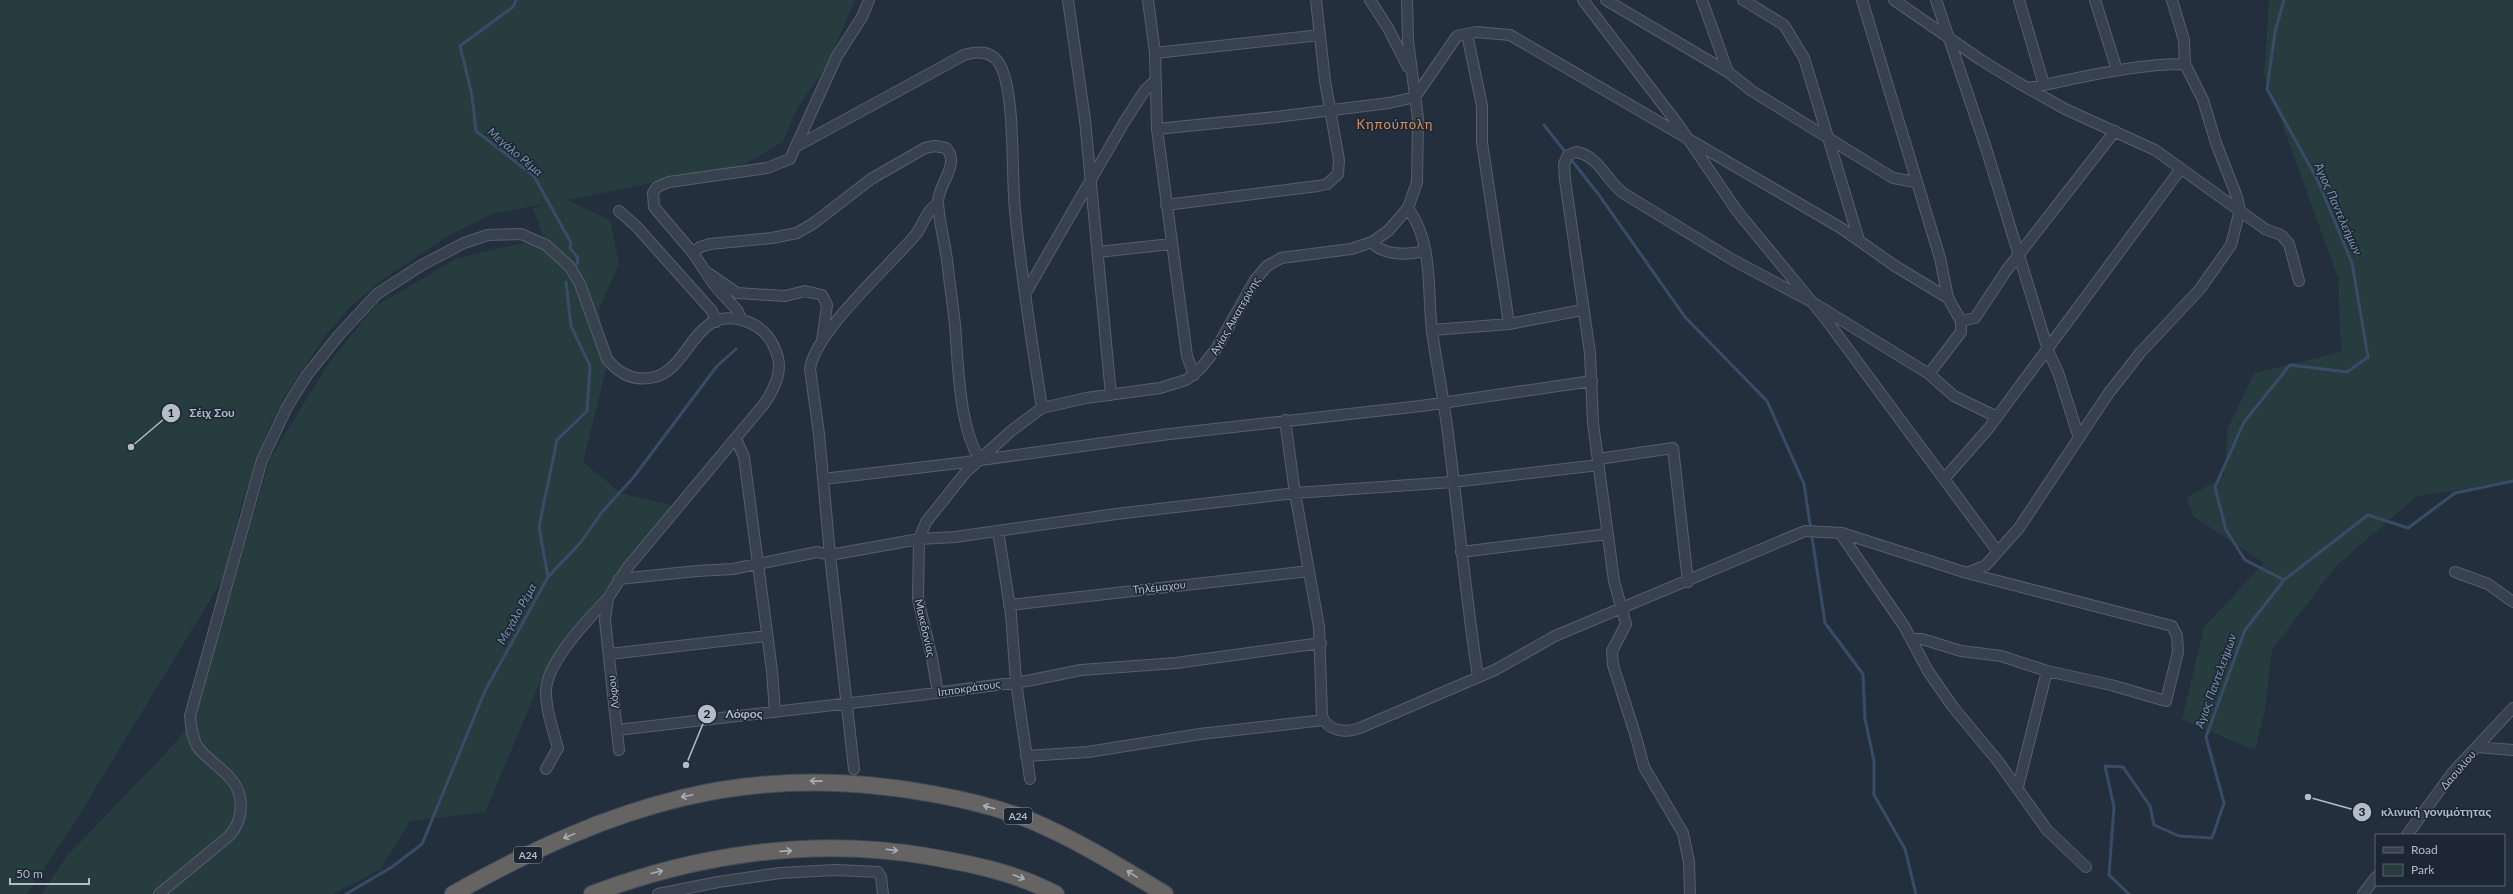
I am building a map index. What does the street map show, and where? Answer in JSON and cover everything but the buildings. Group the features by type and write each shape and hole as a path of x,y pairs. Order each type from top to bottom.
{"highway":[{"name":"Α24","path":"453,894 566,837 605,820 652,805 713,791 804,781 888,785 959,799 1006,812 1050,829 1119,865 1165,894"},
{"path":"592,894 650,874 718,859 778,852 840,848 885,849 966,862 1008,873 1056,894"}],"street":[{"path":"742,320 737,310 722,295 693,253 654,207 652,195 655,189 677,180 778,166 790,159 837,56 862,17 869,0"},
{"path":"1068,0 1077,53 1098,252 1111,395"},
{"path":"1148,0 1156,53 1155,82 1158,129 1166,205 1187,356 1194,375"},
{"path":"1166,205 1327,184 1338,174 1339,169 1329,110 1316,0"},
{"path":"1370,0 1388,28 1411,74"},
{"name":"Αγίας Αικατερίνης","path":"919,538 923,527 950,490 980,459 1021,423 1042,408 1068,402 1172,385 1194,375 1216,349 1255,280 1266,266 1282,258 1351,249 1372,242 1388,231 1408,208 1417,182 1418,119 1411,74 1407,0"},
{"path":"1583,0 1691,142 1737,211 1812,302 1998,552"},
{"path":"1606,0 1728,72 1752,91 1893,178 1916,182"},
{"path":"1702,0 1728,72"},
{"path":"1743,0 1784,25 1804,58 1860,240"},
{"path":"1862,0 1940,258 1948,298 1961,321 1959,335 1929,374"},
{"path":"1894,0 1981,60 2028,88 2065,109 2156,150 2180,170 2240,210 2265,229 2277,232 2286,239 2293,252 2299,281"},
{"path":"1936,0 1987,152 2019,257 2079,438"},
{"path":"2019,0 2044,85"},
{"path":"2095,0 2116,70"},
{"path":"1967,573 1986,565 2019,528 2108,394 2133,361 2200,290 2231,245 2240,210 2232,181 2216,143 2203,100 2185,64 2184,40 2172,0"},
{"path":"1158,129 1329,110 1415,97 1457,36 1476,32 1510,35 1860,240 1895,266 1948,298"},
{"path":"1466,34 1482,106 1482,142 1509,324"},
{"path":"1156,53 1320,35"},
{"path":"797,146 964,54 975,52 992,56 1000,65 1008,94 1015,210 1025,294 1042,408"},
{"path":"2028,88 2116,70 2165,64 2185,64"},
{"path":"1025,294 1136,103 1155,82"},
{"path":"1961,321 1975,318 2006,271 2019,257 2115,131"},
{"path":"693,253 700,247 710,244 772,238 797,233 814,223 864,183 924,148 935,146 946,148 952,160 940,187 938,204 947,259 962,398 972,443 980,459"},
{"path":"1690,894 1689,862 1683,833 1644,768 1636,737 1613,665 1612,651 1626,624 1614,582 1593,424 1592,381 1564,164 1568,155 1576,152 1596,162 1609,180 1623,193 1733,260 1812,302 1929,374 1954,396 1997,417"},
{"path":"1944,480 1997,417 2180,170"},
{"path":"854,769 810,369 811,361 821,344 864,290 917,232 932,208 938,204"},
{"path":"1408,208 1418,224 1430,275 1432,330 1443,402 1478,677"},
{"path":"619,211 636,226 712,311 716,322"},
{"path":"159,894 230,836 239,823 241,808 236,786 231,779 204,755 193,738 190,716 262,460 287,407 307,375 358,313 377,294 422,265 476,238 510,233 531,237 546,244 566,261 580,284 607,359 614,368 625,376 647,378 667,371 700,332 716,322 732,319 742,320 753,324 770,339 779,360 778,372 770,394 736,439 619,579 608,598 563,650 551,674 546,690 549,713 558,748 546,769"},
{"path":"1372,242 1381,250 1413,254 1425,251"},
{"path":"1098,252 1171,244"},
{"path":"704,271 724,282 737,293 785,296 805,291 822,294 828,305 821,344"},
{"path":"1432,330 1509,324 1582,310"},
{"path":"823,479 1285,420 1443,402 1592,381"},
{"path":"1285,420 1294,493 1321,643 1321,711 1324,720 1339,730 1353,731 1508,664 1555,636 1623,610 1805,531 1840,533 1967,573 2172,626 2177,636 2178,652 2166,701 2111,685 2047,671 2001,656 1961,651 1922,639 1912,639"},
{"path":"736,439 744,457 773,683 774,712"},
{"path":"619,579 697,570 733,569 817,552 830,555 919,538 955,537 1087,517 1294,493 1452,482 1598,462 1672,448 1688,582"},
{"path":"998,531 1009,606 1016,682 1030,779"},
{"path":"1840,533 1912,639 1928,671 1953,707 2018,787 2048,830 2086,867"},
{"path":"1461,552 1608,534"},
{"name":"Μακεδονίας","path":"919,538 918,599 932,658 938,693"},
{"name":"Τηλέμαχου","path":"1009,606 1309,571"},
{"path":"2455,572 2488,584 2513,602"},
{"name":"Λόφου","path":"608,598 606,620 619,750"},
{"path":"609,654 766,636"},
{"name":"Ιπποκράτους","path":"617,730 938,693 1016,682 1081,670 1176,663 1321,643"},
{"path":"2018,787 2047,671"},
{"name":"Δασυλίου","path":"2408,834 2453,772 2513,708"},
{"path":"1026,756 1088,752 1200,734 1324,720"},
{"path":"2477,747 2513,750"},
{"path":"658,894 750,877 835,870 878,872 881,877 883,894"},
{"path":"2363,894 2375,878"}],"green space":[{"path":"0,0 855,0 827,65 796,110 783,142 743,165 567,200 610,220 619,264 599,309 606,370 583,462 621,493 675,506 629,557 611,583 566,637 547,666 485,812 410,821 381,869 333,894 41,894 67,856 164,755 189,726 215,647 270,459 326,367 374,307 457,258 537,240 562,257 542,234 533,208 557,202 494,213 449,235 382,280 351,306 326,335 283,399 268,430 241,506 223,579 67,835 26,894 0,894"},
{"path":"2269,0 2513,0 2513,480 2416,497 2336,566 2272,650 2265,709 2255,750 2182,720 2204,627 2264,563 2193,516 2187,498 2224,476 2228,428 2254,373 2341,352 2338,278 2264,74"}],"waterway":[{"name":"Μεγάλο Ρέμα","path":"516,0 513,7 460,46 472,95 476,131 534,176 571,243 570,248 578,258 577,264"},
{"name":"Άγιος Παντελεήμων","path":"2129,894 2109,875 2114,807 2105,766 2123,767 2150,806 2154,825 2179,836 2212,838 2224,803 2206,737 2245,630 2284,580 2245,560 2226,530 2215,487 2244,422 2290,365 2347,372 2368,357 2352,263 2318,181 2267,89 2275,32 2284,0"},
{"path":"1544,125 1599,195 1685,317 1767,401 1804,484 1825,623 1863,674 1865,719 1874,761 1874,795 1905,849 1916,894"},
{"name":"Μεγάλο Ρέμα","path":"346,894 392,867 422,844 485,691 548,577 539,527 557,440 587,411 590,366 571,326 566,282"},
{"path":"548,577 581,542 602,512 633,478 717,366 736,349"},
{"path":"2284,580 2368,515 2408,528 2455,493 2513,481"}],"place":[{"name":"Σέιχ Σου","path":"131,447"},
{"name":"Λόφος","path":"686,765"},
{"name":"κλινική γονιμότητας","path":"2308,797"}],"district":[{"name":"Κηπούπολη","path":"1395,124"}]}
